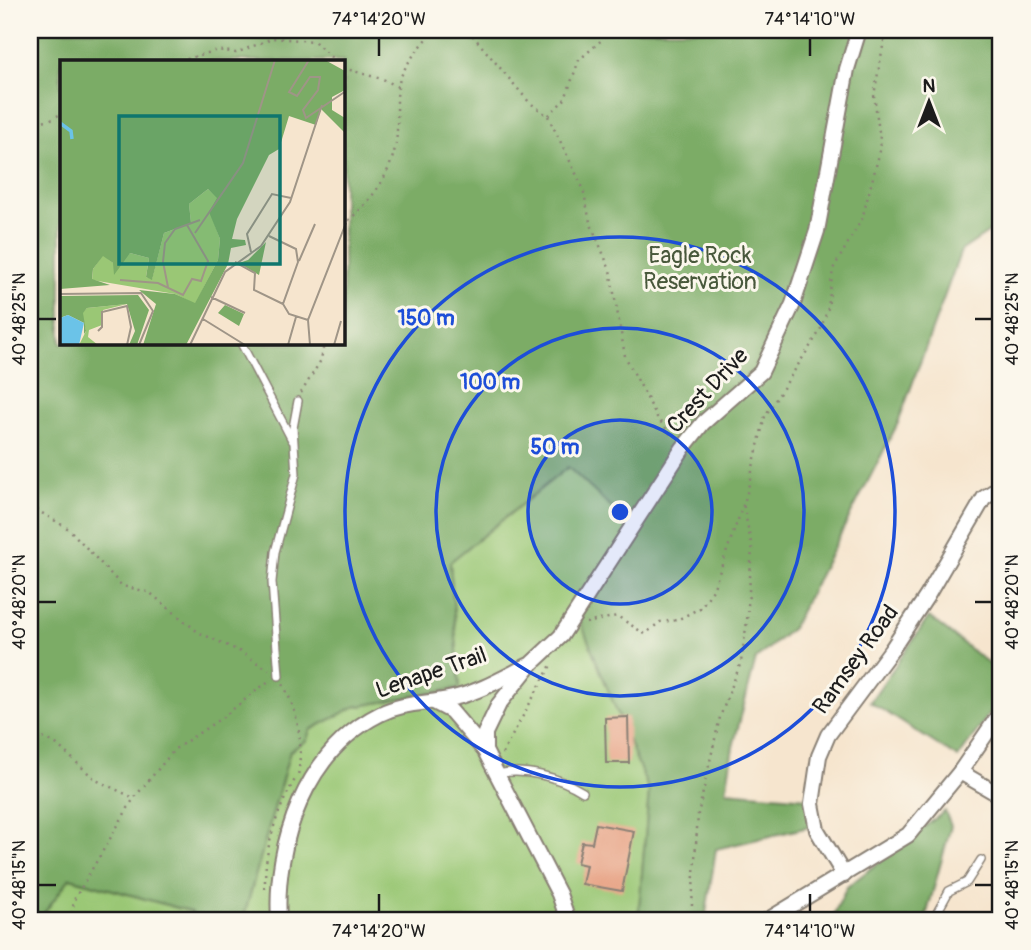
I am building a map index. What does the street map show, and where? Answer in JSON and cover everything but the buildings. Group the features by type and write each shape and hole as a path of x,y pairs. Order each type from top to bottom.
{"street":[{"name":"Crest Drive","path":"485,751 488,722 531,664 566,629 683,448 703,423 761,372 793,304 817,231 847,69 859,30"},
{"name":"Ramsey Road","path":"844,874 817,830 812,804 819,756 828,735 905,629 984,498 1001,487"},
{"name":"Crest Drive","path":"279,920 281,856 294,816 312,779 359,727 405,705 465,695 531,664"},
{"path":"434,702 451,711 485,751 559,894 568,920"},
{"path":"768,920 908,835 960,772 1001,712"},
{"path":"960,772 1001,796"}],"lane":[{"path":"242,345 295,447"},
{"path":"279,676 272,582 275,552 294,486 293,428 298,401"},
{"path":"496,774 508,772 554,778 583,792"},
{"path":"933,920 949,891 967,882 981,860"}],"path":[{"path":"345,223 372,198 389,164 397,138 398,87 412,57 434,30"},
{"path":"468,30 529,102 548,116 583,188 590,222 610,270 625,356 658,419 683,448"},
{"path":"548,116 565,99 579,60 613,30"},
{"path":"566,629 617,616 645,634 660,622 677,620 700,608 713,590 743,503 765,416 820,331 828,308 833,269 862,219 881,147 874,95 886,30"},
{"path":"183,60 218,50 236,53 273,38 314,41 334,60"},
{"path":"345,69 385,80 398,87"},
{"path":"30,122 49,120 60,114"},
{"path":"298,401 321,360 324,345"},
{"path":"691,920 698,814 720,717 741,662 747,621 752,548 743,503"},
{"path":"30,506 69,529 122,586 149,592 198,632 239,651 279,676 300,724 302,743 298,776 307,766"},
{"path":"70,920 81,887 134,798 175,749 223,717 260,685 279,676"},
{"path":"30,733 55,743 96,780 134,798"}],"green space":[{"name":"Eagle Rock Reservation","path":"30,30 1001,30 1001,224 961,251 898,423 792,628 756,659 733,747 726,791 808,798 813,826 716,849 705,920 638,920 649,791 579,618 632,527 568,467 450,562 460,688 354,707 310,730 307,740 290,751 243,920 191,920 192,912 70,878 39,920 30,920"},
{"path":"568,467 632,526 580,618 649,791 638,920 243,920 290,751 306,740 310,730 354,707 460,688 450,562"},
{"path":"929,617 1001,673 1001,697 958,758 870,702"},
{"path":"945,811 951,826 925,920 831,920 847,887"},
{"path":"70,878 192,912 191,920 39,920"}]}
